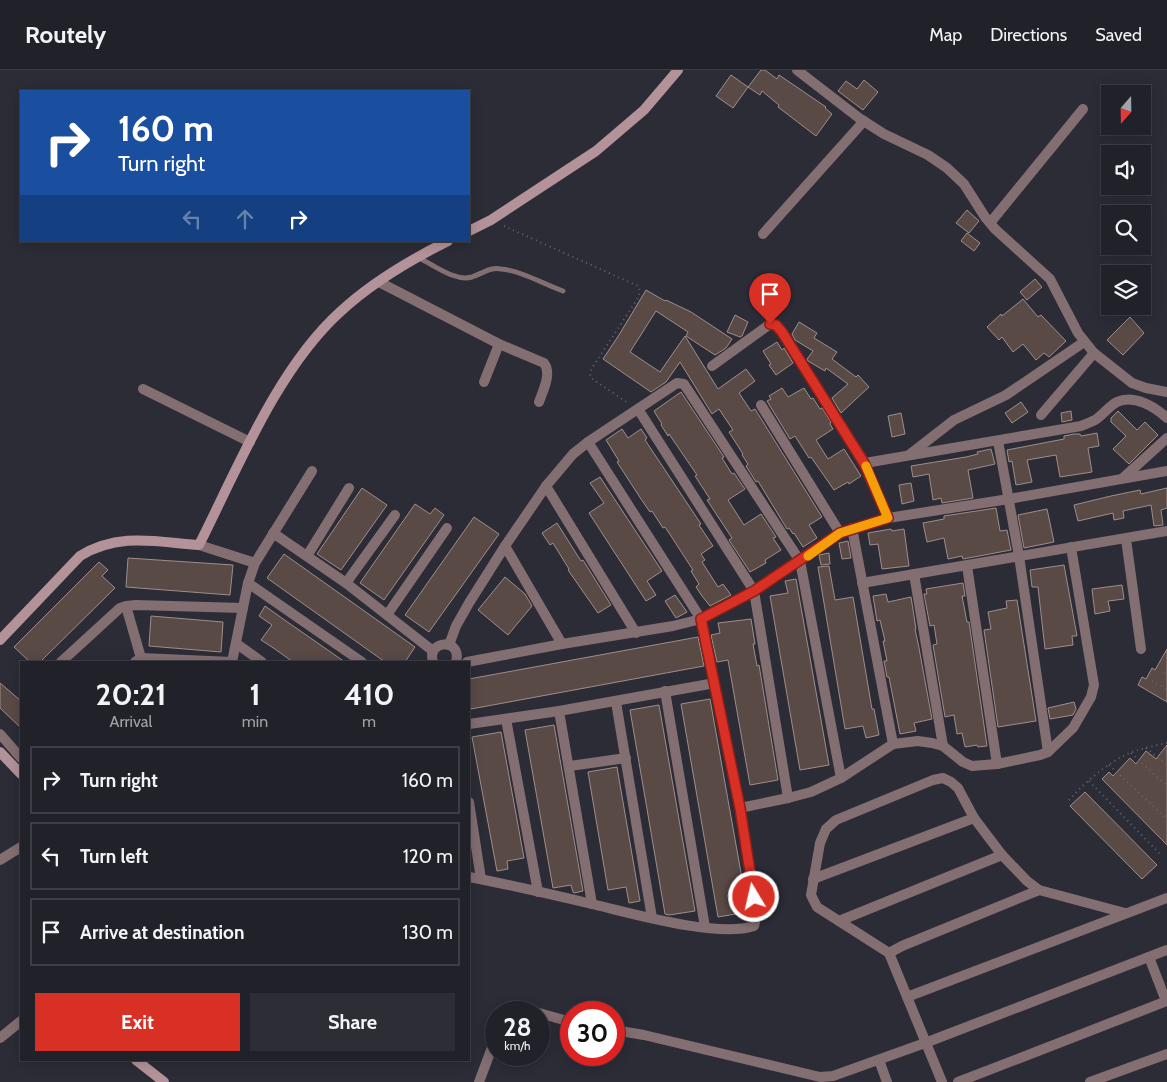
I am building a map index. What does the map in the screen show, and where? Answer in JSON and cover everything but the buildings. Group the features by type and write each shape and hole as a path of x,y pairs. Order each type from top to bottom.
{"street":[{"path":"470,230 491,220 603,146 644,110 678,70"},
{"path":"797,70 864,121 947,168 964,184 990,223 1012,247 1050,279 1074,327 1094,353 1132,383 1167,392"},
{"path":"990,223 1083,109"},
{"path":"763,234 864,121"},
{"path":"199,545 250,442 281,386 318,334 340,312 379,282 446,242"},
{"path":"379,282 499,344 544,363 548,373 539,402"},
{"path":"712,366 770,324 776,325 864,463 888,518"},
{"path":"908,456 954,420 1006,395 1084,342"},
{"path":"484,382 499,344"},
{"path":"1041,415 1094,353"},
{"path":"449,645 456,626 469,603 505,546 546,486 573,454 677,383 684,384 800,561 841,778"},
{"path":"143,389 250,442"},
{"path":"864,463 1081,426 1094,420 1116,402 1126,400 1152,407 1167,418"},
{"path":"761,405 840,533"},
{"path":"638,409 754,591 788,798"},
{"path":"1122,479 1167,438"},
{"path":"998,441 1019,556 1048,752"},
{"path":"470,877 652,918 705,927 740,929 754,926 756,921 757,914 740,808 701,619 588,442"},
{"path":"232,661 248,583 255,564 312,471"},
{"path":"470,661 562,644 636,633 701,619 754,591 840,533 888,518 1167,471"},
{"path":"546,486 636,633"},
{"path":"307,556 349,488"},
{"path":"346,583 395,515"},
{"path":"387,615 447,528"},
{"path":"852,528 893,744"},
{"path":"862,583 1167,531"},
{"path":"273,532 346,583 433,651"},
{"path":"1126,539 1141,649"},
{"path":"0,640 74,563 93,548 108,543 122,540 141,540 199,545 255,564"},
{"path":"505,546 562,644"},
{"path":"740,808 811,792 841,778 893,744 918,741 943,746 963,762 972,766 997,764 1048,752 1073,728 1091,697 1094,685 1071,548"},
{"path":"967,566 997,764"},
{"path":"914,574 943,746"},
{"path":"248,583 361,661"},
{"path":"62,661 120,608 126,606 243,608"},
{"path":"126,606 138,660 185,661"},
{"path":"237,644 261,661"},
{"path":"432,661 431,658 433,651 439,645 449,645 456,651 458,656 456,661"},
{"path":"470,724 616,702 715,683"},
{"path":"665,692 705,927"},
{"path":"616,702 652,918"},
{"path":"559,711 570,766 592,904"},
{"path":"506,719 538,892"},
{"path":"0,734 20,757"},
{"path":"0,752 20,773"},
{"path":"570,766 626,758"},
{"path":"942,1082 889,953 817,907 811,895 820,843 826,829 836,820 933,780 943,778 958,788 974,818 1002,855 1027,881 1039,890 1125,913"},
{"path":"470,808 481,879"},
{"path":"813,879 974,818"},
{"path":"0,860 20,848"},
{"path":"839,921 1002,855"},
{"path":"889,953 1039,890"},
{"path":"907,997 1167,898"},
{"path":"625,1032 834,1079 1167,950"},
{"path":"958,1082 1167,1001 1150,957"},
{"path":"0,1038 20,1022"},
{"path":"1090,1082 1167,1054"},
{"path":"879,1060 887,1082"},
{"path":"137,1061 164,1082"},
{"path":"479,1082 485,1066"}],"lane":[{"path":"419,258 453,276 470,278 490,269 501,269 514,272 563,291"}],"path":[{"path":"491,220 638,286 640,291 638,298 592,368 590,374 591,378 638,409"},
{"path":"1152,681 1167,689"},
{"path":"1069,800 1088,781 1109,765 1131,753 1166,744"},
{"path":"1146,748 1167,766"},
{"path":"1131,753 1167,786"},
{"path":"1109,765 1167,819"},
{"path":"1088,781 1160,854"}],"slow traffic":[{"path":"808,556 840,533 888,518 866,466"}],"route":[{"path":"754,897 740,808 701,619 754,591 840,533 888,518 864,463 782,332 776,325 770,324"}]}
